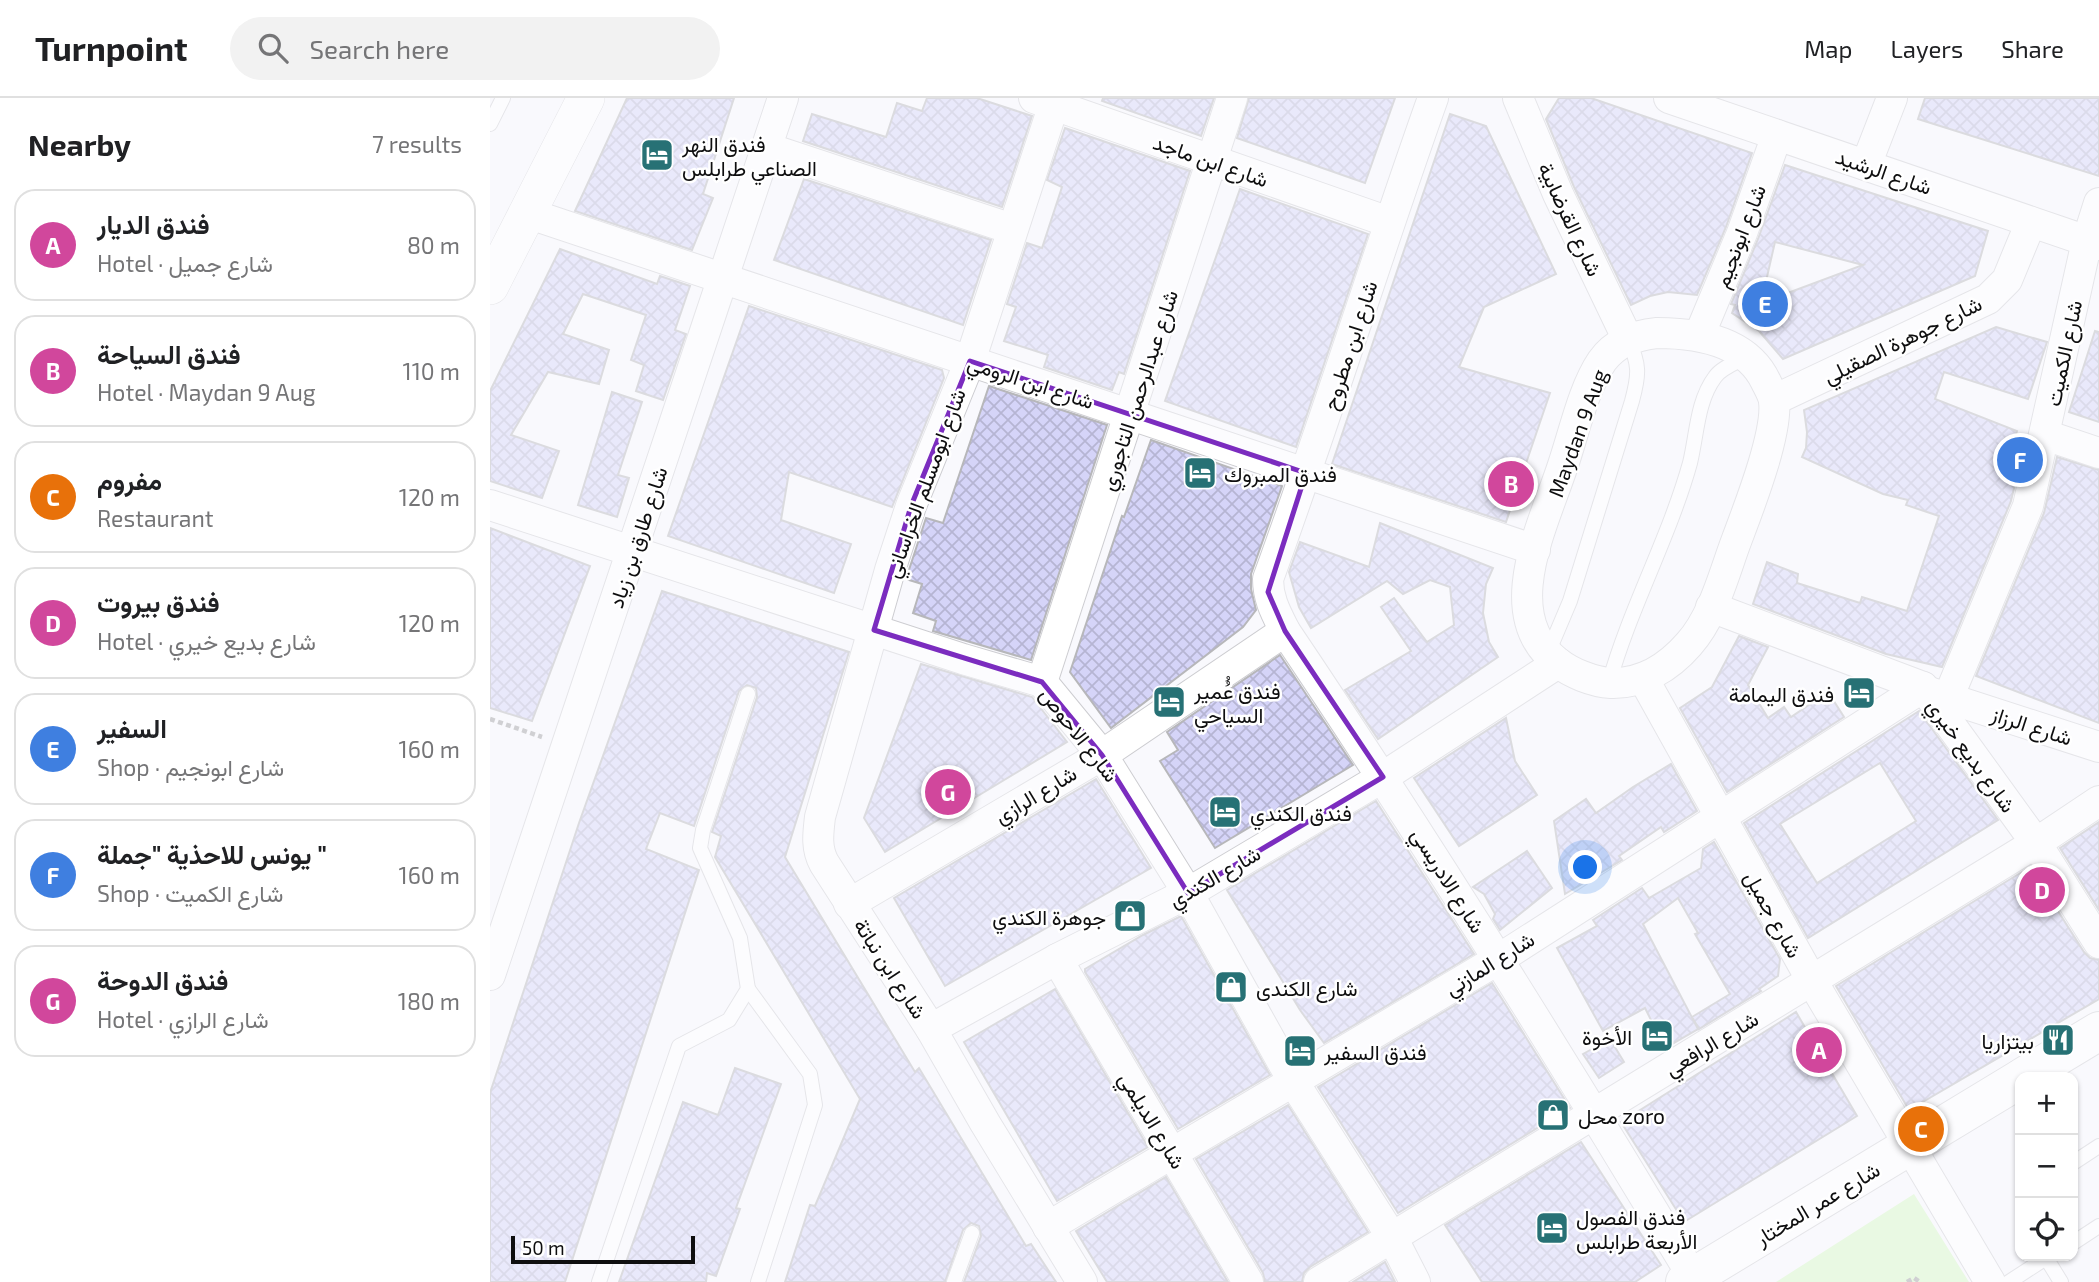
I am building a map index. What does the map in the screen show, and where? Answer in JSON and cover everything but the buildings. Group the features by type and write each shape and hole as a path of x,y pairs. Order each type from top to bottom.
{"main road":[{"name":"شارع عمر المختار","path":"2032,1072 2099,1031"},
{"path":"2075,1072 2099,1058"},
{"name":"شارع عمر المختار","path":"1914,1155 2015,1083"},
{"name":"شارع عمر المختار","path":"1702,1280 1914,1155 2015,1106"}],"street":[{"path":"490,286 586,98"},
{"name":"شارع طارق بن زياد","path":"490,975 783,98"},
{"name":"شارع عبدالرحمن التاجوري","path":"1042,682 1233,98"},
{"name":"شارع ابن مطروح","path":"1268,592 1268,579 1433,98"},
{"name":"شارع القرضابية","path":"1518,98 1558,194 1628,340"},
{"name":"شارع الرشيد","path":"1669,98 2093,243"},
{"path":"1866,165 1892,98"},
{"name":"شارع ابن ماجد","path":"1048,100 1212,161 1389,222"},
{"name":"شارع ابومسلم الخراساني","path":"874,630 911,506 970,361 1012,229 1048,100"},
{"name":"شارع ابونجيم","path":"1699,336 1742,233 1777,135"},
{"path":"766,148 1012,229"},
{"name":"شارع الكميت","path":"1932,692 2028,506 2093,243 2099,203"},
{"name":"شارع ابن الرومي","path":"527,213 1535,550"},
{"name":"شارع جوهرة الصقيلي","path":"1774,400 1988,299 2007,280 2031,222"},
{"name":"Maydan 9 Aug","path":"1553,658 1528,620 1528,579 1587,393 1602,361 1628,340 1642,334 1699,336 1728,345 1747,356 1762,373 1774,400"},
{"path":"1553,658 1579,674 1609,683 1631,682 1664,667 1690,643 1711,607 1742,524 1768,446 1773,426 1774,400"},
{"path":"2045,435 2099,453"},
{"name":"شارع الاحوص","path":"490,505 963,659 1042,682 1102,755 1188,893 1293,1080 1393,1239 1415,1282"},
{"name":"شارع الادريسي","path":"1268,592 1285,631 1384,777 1702,1280"},
{"name":"شارع بديع خيري","path":"1711,607 1932,692 2036,843 2099,943"},
{"name":"شارع ابن نباتة","path":"874,630 820,817 819,852 849,904 931,1028 1082,1282"},
{"name":"شارع الرازي","path":"849,904 1102,755 1285,631"},
{"name":"شارع الكندي","path":"931,1028 1057,959 1188,893 1384,777 1553,658"},
{"name":"شارع جميل","path":"1643,678 1812,981 1990,1282"},
{"name":"شارع الرزاز","path":"1932,692 2099,747"},
{"name":"شارع المازني","path":"1048,1227 1499,959 1720,816 1932,692"},
{"name":"شارع الرافعي","path":"1320,1282 2036,843 2099,801"},
{"name":"شارع الديلمي","path":"1057,959 1248,1282"}],"lane":[{"path":"490,124 503,98"},
{"path":"1553,658 1638,376 1637,357 1628,340"},
{"path":"1609,683 1620,643 1652,570 1689,464 1704,396 1716,374 1747,356"},
{"path":"748,694 703,830 700,848 740,938 748,989 810,1074 815,1105 758,1282"},
{"path":"599,1282 679,1046 729,1020 748,989"},
{"path":"2078,1160 2099,1146"},
{"path":"2078,1240 2099,1226"},
{"path":"954,1282 972,1233"},
{"path":"2009,1282 2040,1261"},
{"path":"2050,1261 2061,1282"}],"path":[{"path":"490,719 567,746"},
{"path":"1907,1282 1914,1278 1920,1282"}],"highlighted area":[{"path":"970,361 1306,473 1268,592 1285,631 1383,777 1188,893 1102,755 1042,682 874,630 911,506"}],"green space":[{"path":"1914,1194 1969,1282 1776,1282"}],"place":[{"name":"فندق النهر الصناعي طرابلس","path":"657,155"},
{"name":"السفير","path":"1765,304"},
{"name":"يونس للاحذية \"جملة \"","path":"2020,460"},
{"name":"فندق المبروك","path":"1200,473"},
{"name":"فندق السياحة","path":"1511,484"},
{"name":"فندق اليمامة","path":"1859,693"},
{"name":"فندق عُُمير السياحي","path":"1169,702"},
{"name":"فندق الدوحة","path":"948,792"},
{"name":"فندق الكندي","path":"1225,812"},
{"name":"فندق بيروت","path":"2042,890"},
{"name":"جوهرة الكندي","path":"1130,916"},
{"name":"شارع الكندى","path":"1231,987"},
{"name":"الأخوة","path":"1657,1036"},
{"name":"بيتزاريا","path":"2058,1040"},
{"name":"فندق الديار","path":"1819,1050"},
{"name":"فندق السفير","path":"1300,1051"},
{"name":"محل zoro","path":"1553,1115"},
{"name":"مفروم","path":"1921,1129"},
{"name":"فندق الفصول الأربعة طرابلس","path":"1552,1228"}]}
